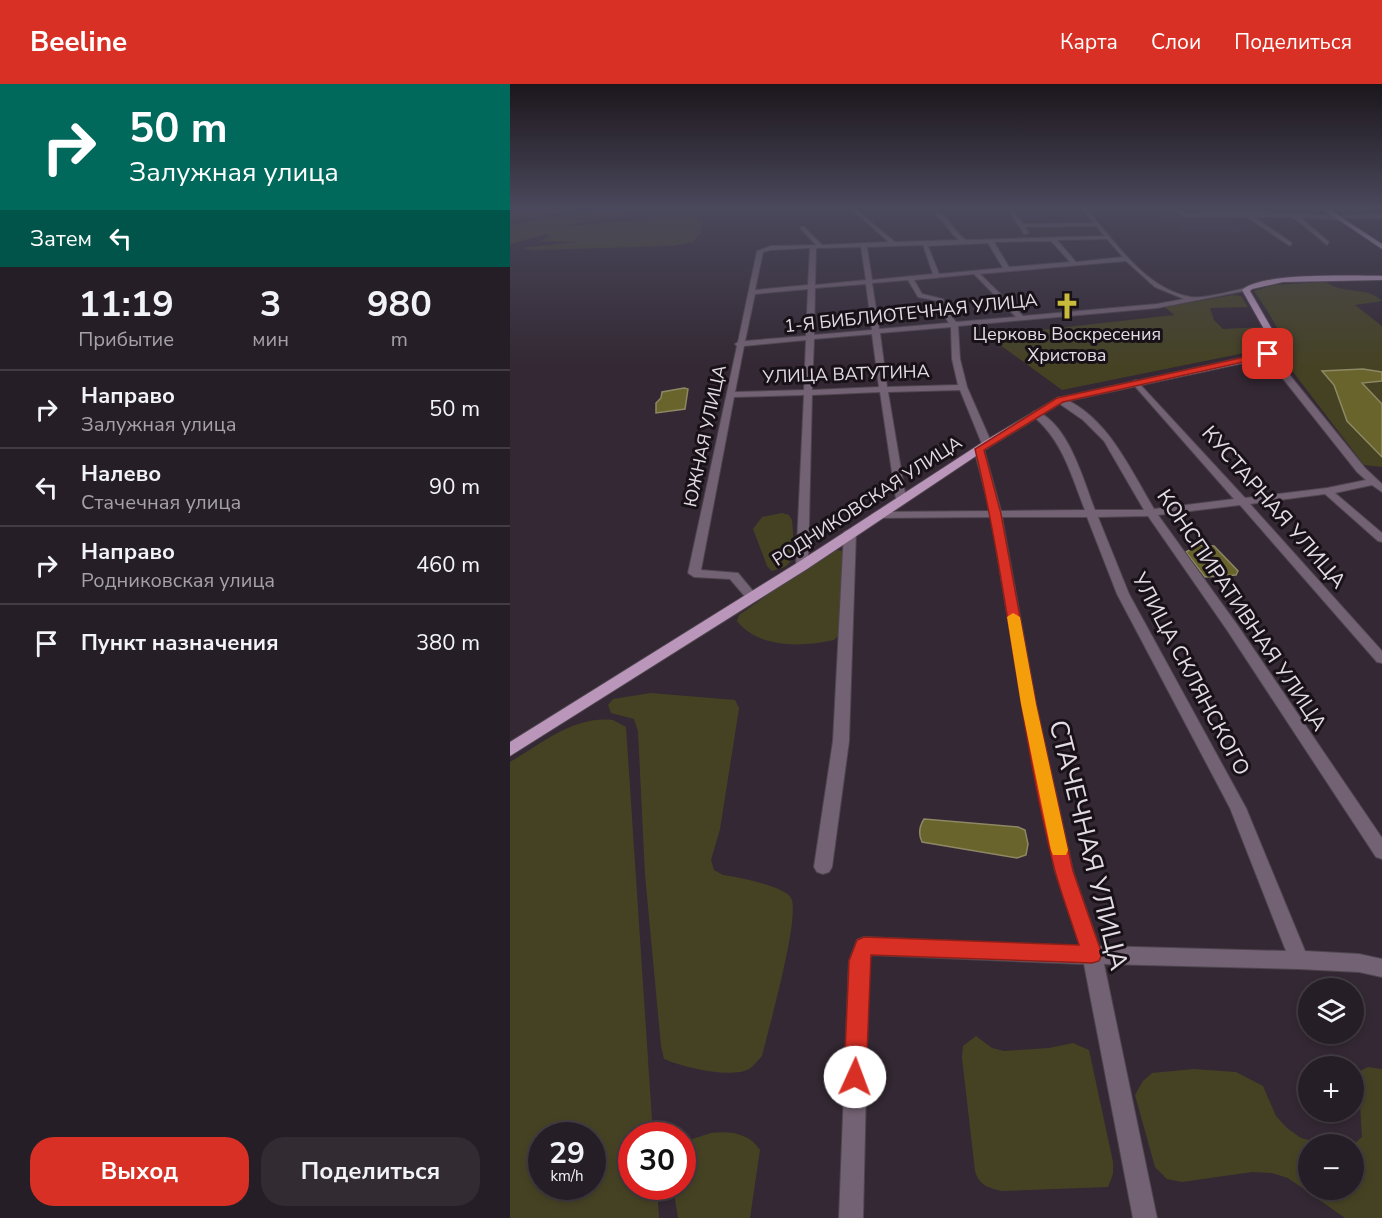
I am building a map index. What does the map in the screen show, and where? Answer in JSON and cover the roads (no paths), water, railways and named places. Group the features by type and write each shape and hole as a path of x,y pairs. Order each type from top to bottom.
{"main road":[{"path":"1268,354 1277,345 1246,290 1257,284 1283,280 1382,278"},
{"name":"РОДНИКОВСКАЯ УЛИЦА","path":"510,750 802,566 850,532 983,446 1060,400 1268,354"}],"street":[{"name":"ЮЖНАЯ УЛИЦА","path":"752,597 734,576 694,573 758,261"},
{"path":"802,566 809,338 815,261"},
{"path":"866,261 901,499"},
{"path":"931,261 936,275"},
{"path":"1002,261 1007,269"},
{"path":"752,292 1101,261"},
{"path":"1128,261 1152,281 1192,300"},
{"path":"975,272 1021,318"},
{"path":"910,278 920,296 941,300 944,311 954,325"},
{"name":"1-Я БИБЛИОТЕЧНАЯ УЛИЦА","path":"740,344 1156,306 1246,290"},
{"name":"СТАЧЕЧНАЯ УЛИЦА","path":"954,325 956,359 983,446 1029,704 1064,871 1092,954 1145,1218"},
{"path":"1268,354 1348,455 1378,485"},
{"name":"КУСТАРНАЯ УЛИЦА","path":"1136,382 1382,659"},
{"name":"УЛИЦА ВАТУТИНА","path":"731,395 963,387"},
{"name":"КОНСПИРАТИВНАЯ УЛИЦА","path":"1060,400 1086,418 1108,440 1150,513 1233,629 1382,852"},
{"name":"УЛИЦА СКЛЯНСКОГО","path":"1036,414 1047,423 1064,444 1123,594 1238,808 1299,960"},
{"path":"876,515 1150,513 1378,485"},
{"path":"1327,491 1382,539"},
{"path":"823,867 842,741 850,532"},
{"path":"851,1218 859,961 864,946 1299,960 1359,963 1382,968"}],"place":[{"name":"Церковь Воскресения Христова","path":"1067,306"}]}
